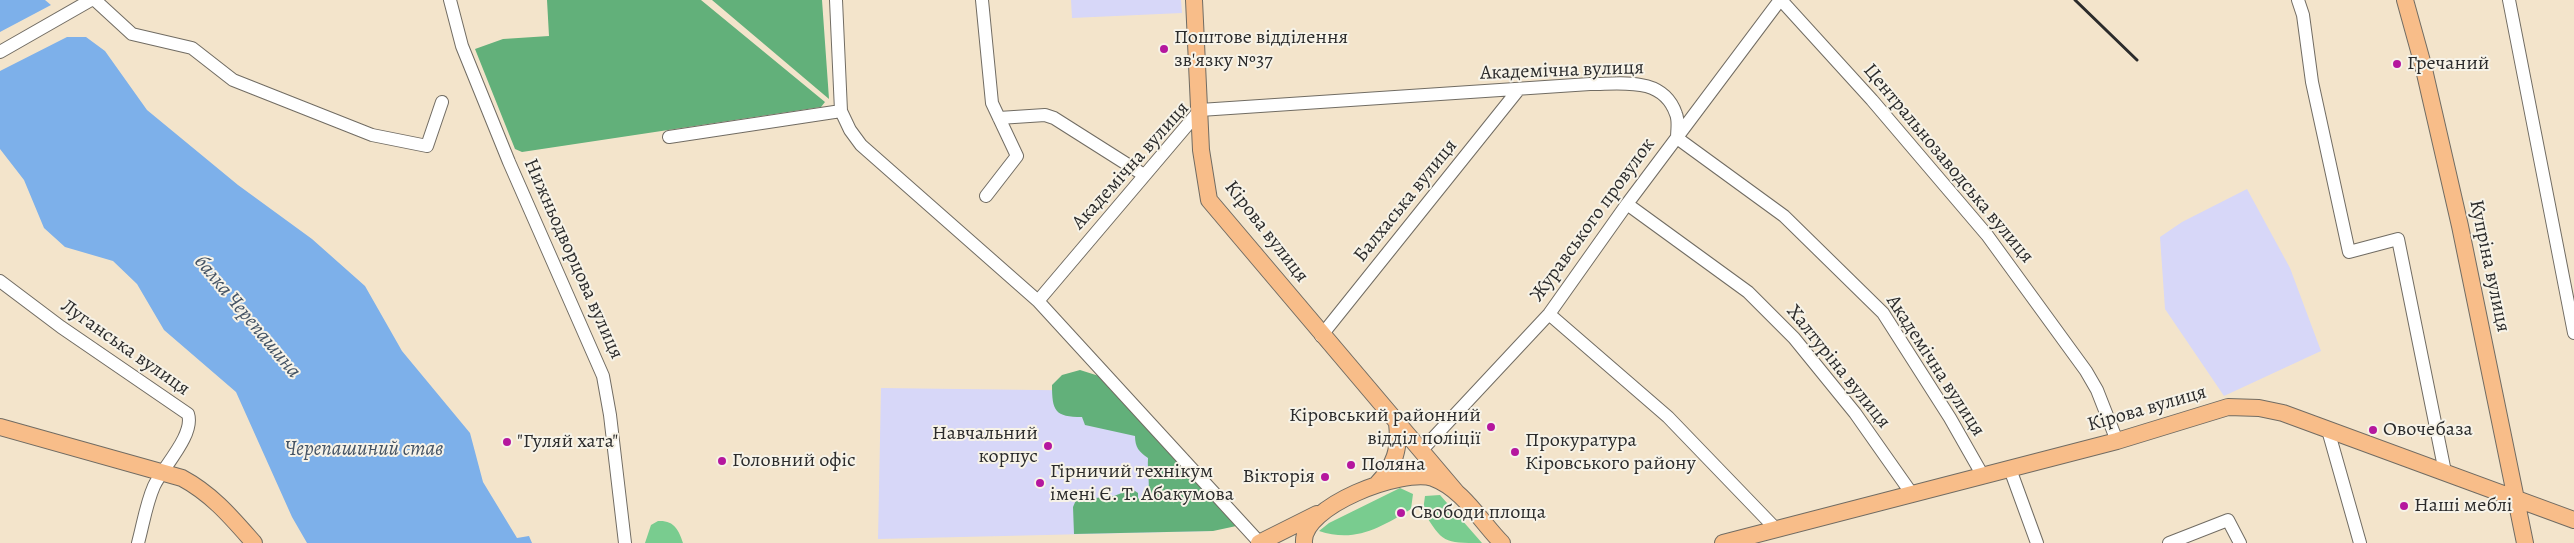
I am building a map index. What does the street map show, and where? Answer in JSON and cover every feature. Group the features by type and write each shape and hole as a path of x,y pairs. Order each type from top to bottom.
{"main road":[{"name":"Кірова вулиця","path":"1194,0 1201,150 1209,200 1322,336 1500,541"},
{"name":"Купріна вулиця","path":"2405,0 2423,64 2460,226 2525,543"},
{"name":"Кірова вулиця","path":"1724,543 2010,469 2228,407 2259,408 2282,413 2574,520"},
{"name":"Кірова вулиця","path":"1377,484 1390,470 1395,458 1399,442 1397,423"},
{"path":"0,427 163,472 198,487 224,509 254,543"},
{"name":"Кірова вулиця","path":"1304,543 1306,531 1323,511 1377,484 1418,475 1434,479 1457,493"},
{"path":"1259,543 1323,511"}],"street":[{"path":"0,52 91,0"},
{"path":"95,0 132,34 192,48 233,80 372,135 427,146 442,102"},
{"name":"Нижньодворцова вулиця","path":"450,0 462,46 509,162 592,344 604,376 624,543"},
{"path":"836,0 841,111 850,130 861,145 1038,301 1259,543"},
{"path":"982,0 992,104 1017,156 986,196"},
{"name":"Журавського провулок","path":"1421,451 1549,314 1626,204 1780,0"},
{"name":"Центральнозаводська вулиця","path":"1780,0 1872,100 1988,235 2086,372 2097,390 2117,440"},
{"path":"2298,0 2303,15 2312,82 2349,252 2398,239 2445,472"},
{"path":"2509,0 2574,334"},
{"name":"Академічна вулиця","path":"1038,301 1200,110 1590,84 1633,84 1655,87 1670,103 1677,115 1677,138 1784,216 1883,313 1950,418 1983,476"},
{"name":"Балхаська вулиця","path":"1322,336 1519,89"},
{"path":"668,137 841,111"},
{"path":"999,118 1044,115 1054,118 1144,176"},
{"name":"Халтуріна вулиця","path":"1626,204 1748,292 1794,338 1855,413 1912,494"},
{"name":"Луганська вулиця","path":"0,281 61,328 188,414 189,425 154,486 138,543"},
{"path":"1549,314 1668,417 1776,529"},
{"path":"2328,430 2360,543"},
{"path":"2010,469 2037,543"},
{"path":"2169,543 2228,520 2240,543"}],"shaded area":[{"path":"1071,0 1181,0 1182,13 1072,18"},
{"path":"2247,189 2290,268 2321,351 2224,396 2165,309 2160,237 2182,222"},
{"name":"Гірничий технікум імені Є. Т. Абакумова","path":"881,388 1116,391 1213,531 878,539"}],"green space":[{"path":"547,0 701,0 825,102 821,107 522,152 515,149 475,49 503,39 549,36"},
{"path":"712,0 822,0 829,99"},
{"path":"1080,370 1099,376 1241,525 1213,531 1074,534 1073,507 1076,500 1114,496 1132,489 1138,493 1138,498 1142,502 1147,499 1149,489 1148,458 1138,449 1135,436 1085,425 1082,417 1066,416 1054,407 1052,385 1062,375"},
{"path":"1400,488 1413,494 1411,509 1389,522 1367,532 1356,534 1344,535 1319,531 1329,523"},
{"path":"1440,495 1482,543 1451,541 1445,539 1435,530 1423,511 1425,496"},
{"path":"658,521 672,524 680,534 683,543 645,543 651,525"}],"water":[{"path":"0,0 45,0 51,5 0,32"},
{"name":"Черепашиний став","path":"67,37 86,37 105,51 147,110 238,185 312,239 365,286 402,351 470,433 483,482 517,538 529,536 532,543 307,543 292,517 236,392 164,330 137,284 113,261 65,247 44,228 24,180 0,149 0,71"}],"railway":[{"path":"2075,0 2137,60"}],"place":[{"name":"Поштове відділення зв'язку №37","path":"1164,49"},
{"name":"Гречаний","path":"2397,64"},
{"name":"Кіровський районний відділ поліції","path":"1491,427"},
{"name":"Овочебаза","path":"2373,430"},
{"name":"\"Гуляй хата\"","path":"507,442"},
{"name":"Навчальний корпус","path":"1048,446"},
{"name":"Прокуратура Кіровського району","path":"1515,452"},
{"name":"Головний офіс","path":"722,461"},
{"name":"Поляна","path":"1351,465"},
{"name":"Вікторія","path":"1325,477"},
{"name":"Гірничий технікум імені Є. Т. Абакумова","path":"1040,483"},
{"name":"Наші меблі","path":"2404,506"},
{"name":"Свободи площа","path":"1401,513"}],"water label":[{"name":"балка Черепашина","path":"247,317"}]}
